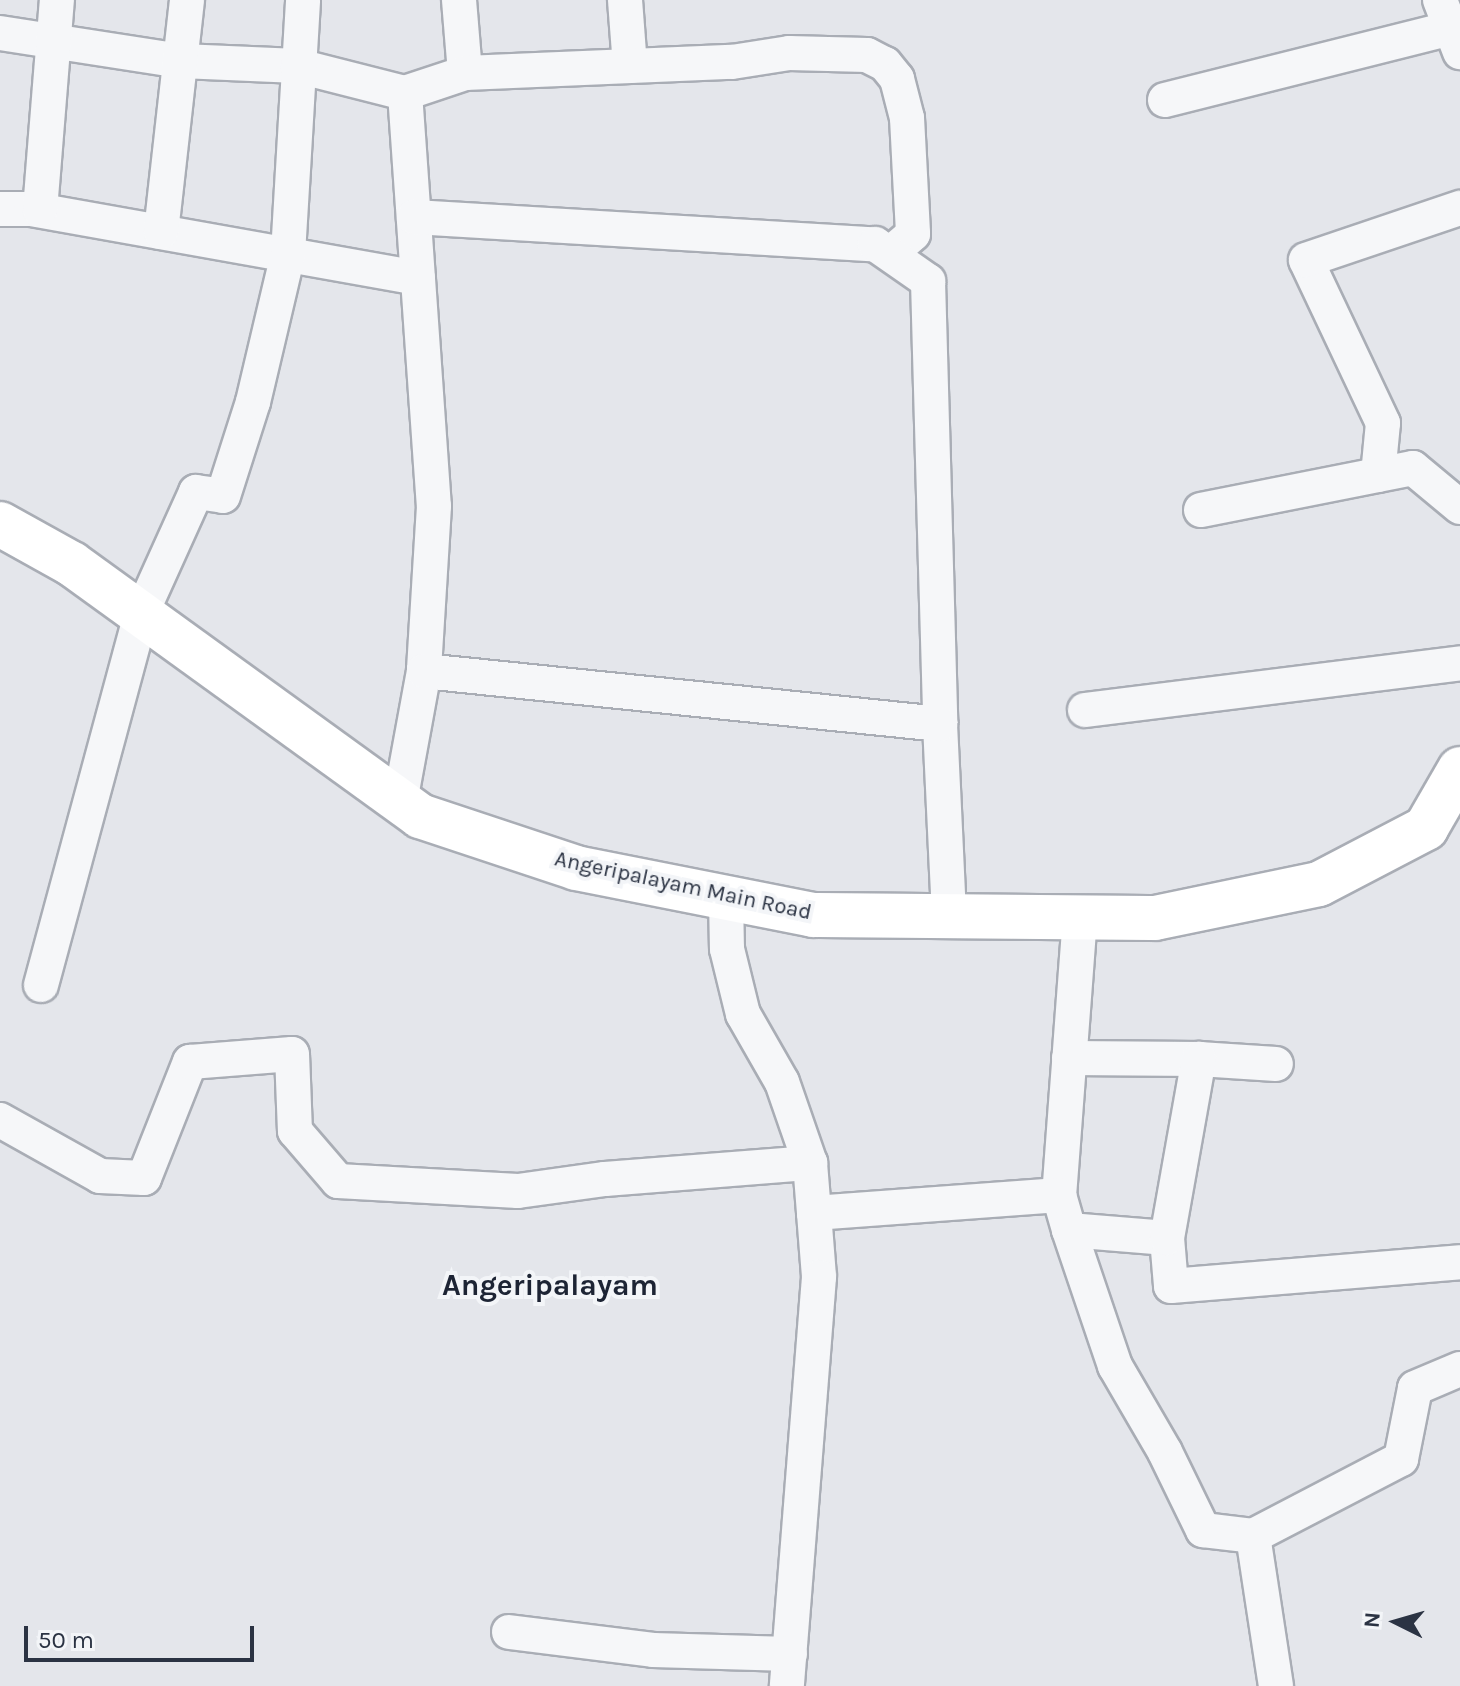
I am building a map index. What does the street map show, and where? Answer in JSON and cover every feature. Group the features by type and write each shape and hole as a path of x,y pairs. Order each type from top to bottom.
{"street":[{"path":"40,210 57,0"},
{"path":"161,232 187,0"},
{"path":"41,985 141,614 196,492 223,496 253,402 288,254 303,0"},
{"path":"459,0 465,73"},
{"path":"625,0 630,66"},
{"path":"1165,100 1450,27"},
{"path":"0,33 181,61 298,66 405,93 465,73 732,62 789,53 867,55 885,64 897,79 907,118 913,234 890,254"},
{"path":"400,802 424,671 434,506 405,93"},
{"path":"1378,475 1383,423 1306,260 1460,208"},
{"path":"0,209 40,210 418,278"},
{"path":"414,217 875,244 928,281 940,724 949,916"},
{"path":"1201,510 1413,468 1460,507"},
{"name":"Angeripalayam Main Road","path":"0,524 72,564 420,816 576,868 813,915 1155,918 1319,884 1426,828 1456,791"},
{"path":"1085,710 1460,663"},
{"path":"424,671 940,724"},
{"path":"509,1632 789,1670 819,1277 810,1163 782,1082 743,1014 727,949 726,898"},
{"path":"1080,917 1059,1195 1115,1366 1165,1452 1203,1530 1253,1536 1401,1459 1415,1388 1460,1369"},
{"path":"0,1120 100,1176 144,1178 190,1062 292,1054 295,1131 338,1181 518,1191 605,1179 810,1163"},
{"path":"1069,1058 1199,1059 1276,1064"},
{"path":"1199,1059 1167,1238 1171,1286 1460,1262"},
{"path":"814,1213 1059,1195"},
{"path":"1069,1230 1167,1238"},
{"path":"1253,1536 1276,1686"}],"district":[{"name":"Angeripalayam","path":"550,1285"}]}
